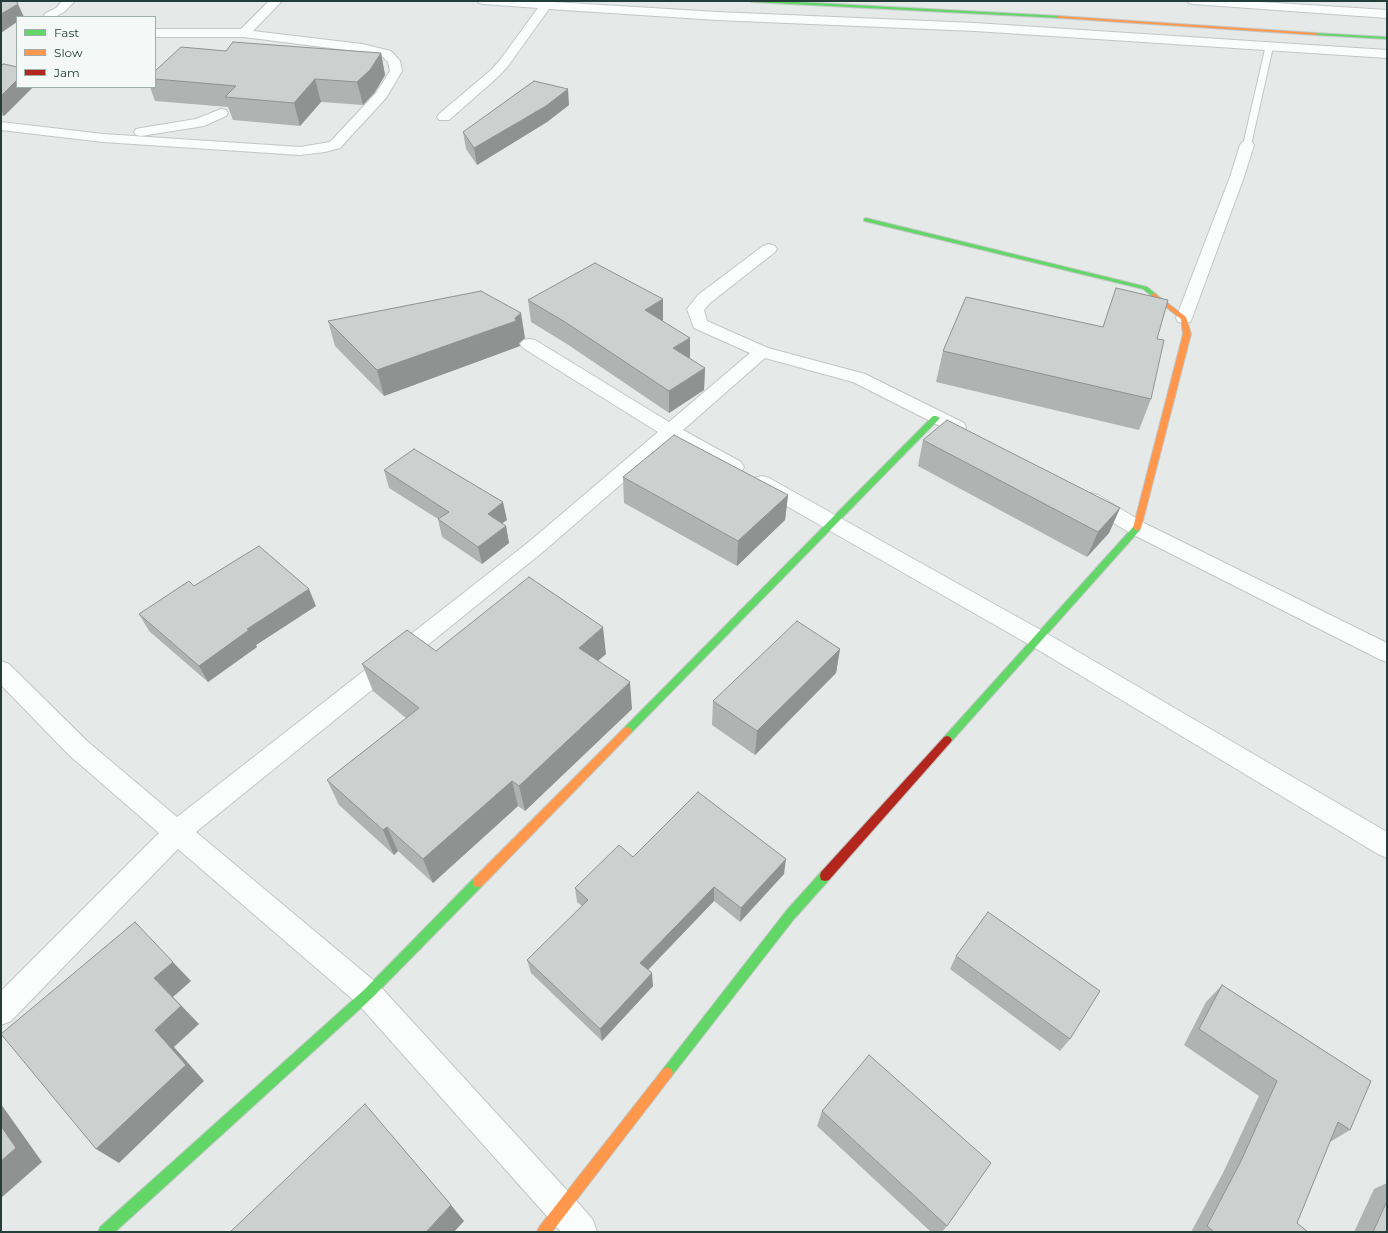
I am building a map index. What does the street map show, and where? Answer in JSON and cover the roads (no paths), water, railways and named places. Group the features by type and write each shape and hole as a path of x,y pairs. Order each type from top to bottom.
{"main road":[{"path":"752,1 973,12 1387,38"},
{"path":"544,1232 790,914 1138,528 1187,334 1184,318 1173,308 1144,288 866,220"},
{"path":"105,1232 368,994 936,418"}],"street":[{"path":"50,15 60,10 69,1"},
{"path":"244,33 276,1"},
{"path":"483,1 717,16 927,24 1387,54"},
{"path":"1193,1 1387,14"},
{"path":"444,117 495,73 546,5"},
{"path":"1,126 103,138 300,150 325,148 335,145 381,95 396,70 394,61 387,54 362,48 244,33 156,33"},
{"path":"103,138 199,123 221,113"},
{"path":"1184,318 1237,177 1247,145"},
{"path":"769,249 704,299 695,309 700,324 762,352 858,378 970,434"},
{"path":"529,344 670,431 1038,639 1387,846"},
{"path":"1,1011 177,832 537,546 762,352"},
{"path":"1078,492 1138,528 1387,653"},
{"path":"1,670 78,748 368,994 581,1232"}],"lane":[{"path":"1247,145 1269,47"}]}
